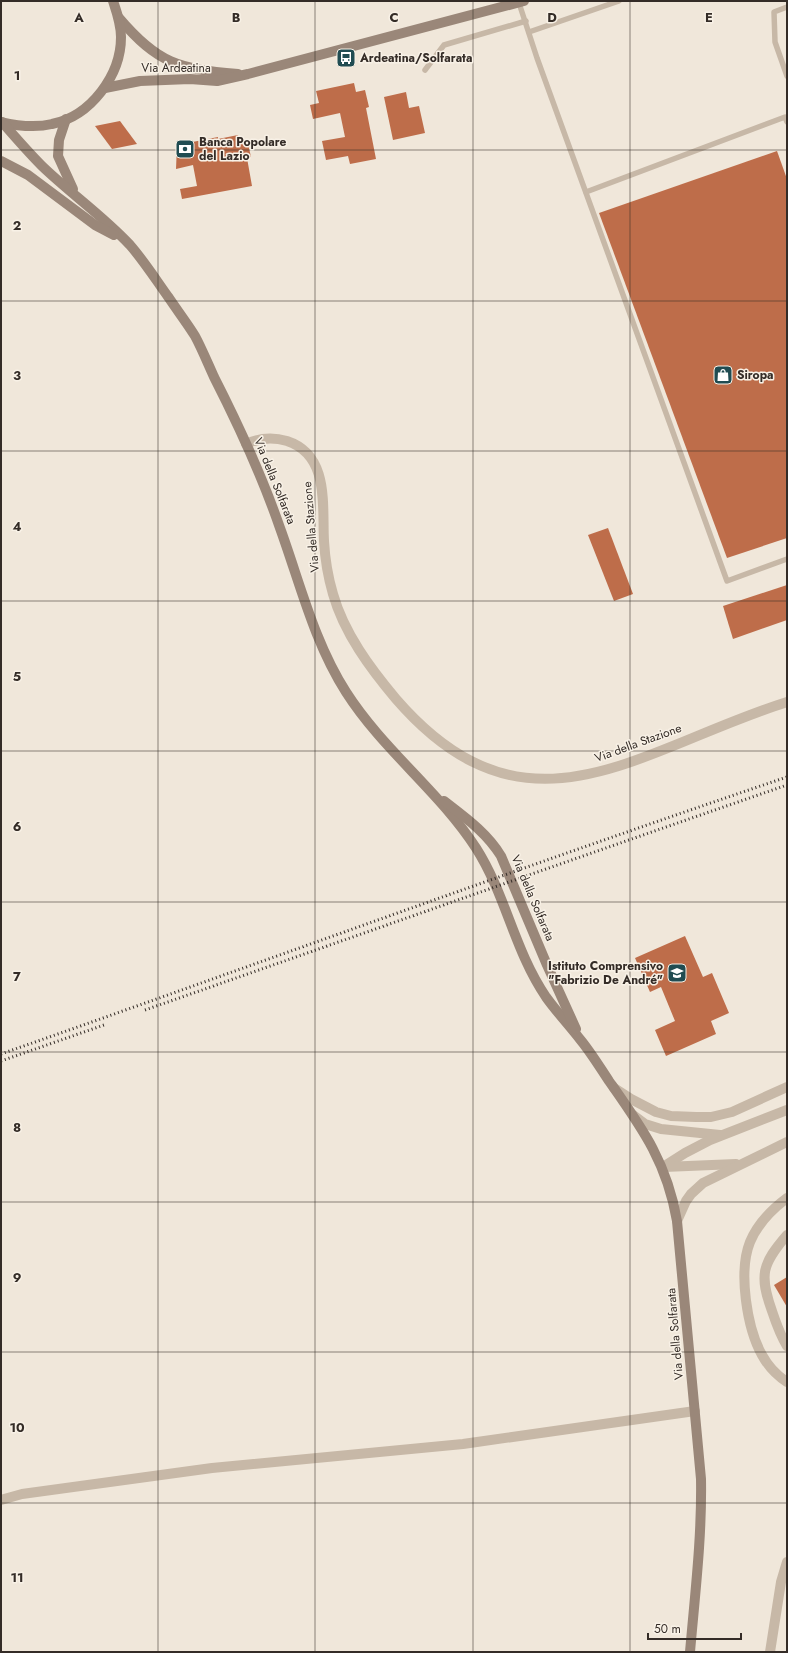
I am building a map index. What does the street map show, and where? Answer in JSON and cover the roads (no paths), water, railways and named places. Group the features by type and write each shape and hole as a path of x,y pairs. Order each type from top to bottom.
{"main road":[{"path":"1,122 23,126 53,124 66,119 87,106 104,88 114,72 119,54 121,36 119,18 113,1"},
{"name":"Via Ardeatina","path":"104,88 140,81 190,79 216,81 248,74 522,2"},
{"path":"119,18 134,35 166,60 195,69 248,74"},
{"name":"Via della Solfarata","path":"66,119 59,140 58,156 74,193"},
{"name":"Via della Solfarata","path":"1,122 42,166 74,193 128,243 144,262 194,335 246,444 276,516 313,624 337,677 373,728 430,791 477,849 488,870 518,945 531,972 548,1000 581,1040 633,1115 663,1167 672,1192 677,1221 701,1479 701,1514 690,1652"},
{"path":"1,161 28,175 95,225 128,243"},
{"name":"Via della Solfarata","path":"430,791 476,826 489,839 499,853 581,1040"}],"street":[{"name":"Via della Stazione","path":"246,444 262,439 281,440 300,448 311,459 319,475 323,497 325,547 330,583 335,602 348,632 375,673 408,711 446,746 475,763 500,772 530,779 550,780 579,776 621,766 746,716 787,702"},
{"path":"614,1087 631,1099 656,1112 671,1116 696,1117 732,1112 786,1090"},
{"path":"663,1167 685,1153 724,1135 787,1110"},
{"path":"633,1115 645,1124 662,1129 724,1135"},
{"path":"677,1221 686,1201 697,1188 718,1175 787,1142"},
{"path":"663,1167 742,1164"},
{"path":"787,1198 765,1217 755,1231 748,1251 745,1279 751,1323 758,1347 772,1369 787,1382"},
{"path":"787,1235 769,1259 765,1271 764,1284 779,1332 787,1346"},
{"path":"1,1500 22,1494 212,1468 463,1444 695,1411"},
{"path":"770,1652 780,1587 787,1562"}],"lane":[{"path":"529,32 619,1"},
{"path":"522,2 529,32 727,581 787,559"},
{"path":"787,7 774,12 775,42 787,76"},
{"path":"425,70 444,45 526,21"},
{"path":"586,192 785,117 787,122"}],"railway":[{"path":"1,1054 492,879 787,777"},
{"path":"145,1010 787,785"},
{"path":"1,1061 104,1025"}],"place":[{"name":"Ardeatina/Solfarata","path":"346,58"},
{"name":"Banca Popolare del Lazio","path":"185,149"},
{"name":"Siropa","path":"723,375"},
{"name":"Istituto Comprensivo \"Fabrizio De André\"","path":"677,973"}]}
